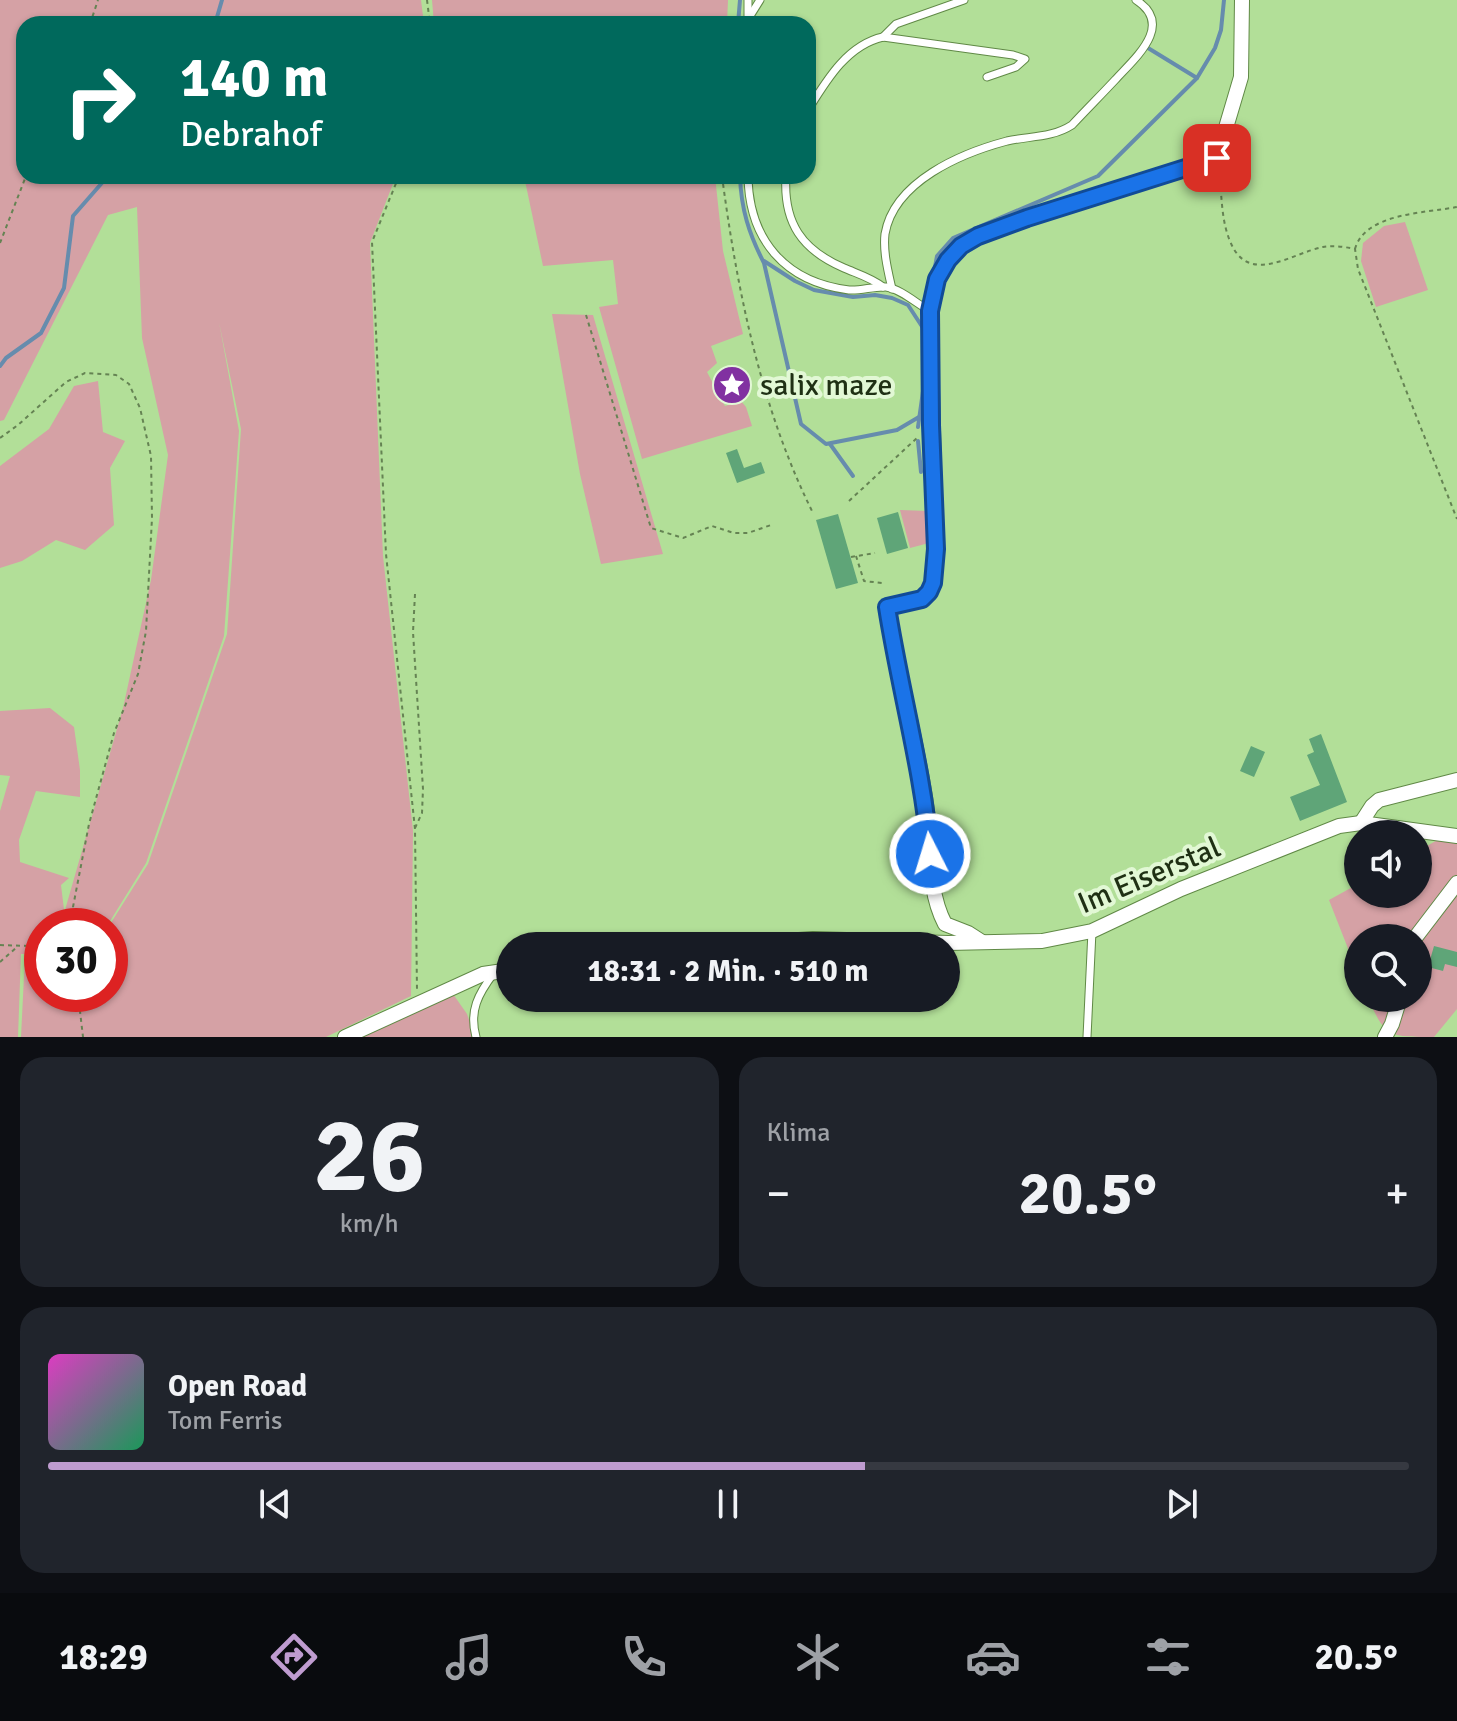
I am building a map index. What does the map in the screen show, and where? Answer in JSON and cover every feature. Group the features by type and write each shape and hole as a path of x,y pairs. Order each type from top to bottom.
{"street":[{"path":"982,942 945,924 935,905 926,803 887,607 922,599 933,583 936,549 930,311 937,279 961,246 978,236 1217,158 1241,77 1242,0"},
{"path":"1363,820 1379,800 1457,780"},
{"name":"Im Eiserstal","path":"960,943 1042,941 1092,931 1272,852 1344,825"},
{"name":"Im Eiserstal","path":"1432,833 1457,836"},
{"path":"1426,924 1457,883"},
{"path":"345,1037 483,974 496,972"},
{"path":"1385,1037 1396,1012"}],"lane":[{"path":"883,37 896,24 964,0"},
{"path":"888,288 885,233 900,201 918,183 945,165 1007,141 1061,132 1072,125 1145,48 1152,27 1151,15 1147,7 1136,0"},
{"path":"816,98 855,49 872,39 883,37 1025,59 1016,67 987,77"},
{"path":"749,184 752,213 765,242 779,260 811,281 850,290 888,288"},
{"path":"786,184 793,227 809,248 827,261 875,280 930,311"},
{"path":"1087,1037 1092,931"},
{"path":"476,1037 473,1025 475,1002 496,978"}],"path":[{"path":"1217,158 1229,240 1246,263 1259,266 1274,263 1325,246 1355,249"},
{"path":"0,243 23,184"},
{"path":"396,184 372,242 386,554 415,829 416,1004"},
{"path":"723,184 732,251 765,386 784,444 812,511"},
{"path":"1457,207 1379,222 1364,232 1355,249 1358,269 1457,519"},
{"path":"586,315 651,528 683,538 712,526 734,533 748,533 771,525"},
{"path":"0,438 66,382 85,373 116,375 129,384 140,408 151,456 152,518 146,631 138,674 114,733 89,824 73,908"},
{"path":"849,501 931,425"},
{"path":"851,557 875,553"},
{"path":"856,556 864,581 882,583"},
{"path":"415,594 413,632 423,789 422,813 415,829"},
{"path":"0,945 24,946"},
{"path":"0,962 18,946"},
{"path":"81,1012 83,1037"}],"shaded area":[{"path":"0,0 421,0 423,16 16,16 16,184 393,184 370,243 383,556 413,831 411,996 326,1037 21,1037 24,976 24,1012 128,1012 128,908 120,908 148,864 227,634 241,429 219,322 239,431 224,636 146,863 118,908 66,908 123,708 151,580 168,455 142,338 137,207 108,215 4,420 0,421"},
{"path":"432,0 728,0 727,16 433,16"},
{"path":"526,184 716,184 723,251 743,334 711,346 717,363 707,372 725,406 741,401 752,426 642,459 599,307 618,304 613,260 543,266"},
{"path":"1405,222 1428,290 1376,307 1361,261 1363,243 1384,226"},
{"path":"552,314 593,315 663,554 601,564 580,474"},
{"path":"98,381 103,432 125,441 110,468 114,525 85,550 56,540 22,561 0,568 0,466 49,429 74,386"},
{"path":"900,510 928,511 929,543 910,548"},
{"path":"50,708 74,727 80,770 80,797 36,791 19,840 20,862 69,878 61,885 64,908 24,908 18,1037 0,1037 0,811 10,776 0,775 0,711"},
{"path":"1457,829 1457,1009 1434,1037 1398,1035 1384,1027 1375,1012 1432,1012 1432,924 1344,924 1344,938 1329,900 1344,892 1344,908 1432,908 1432,843"},
{"path":"453,994 467,1014 475,1037 361,1037"}],"building":[{"path":"737,449 744,468 761,462 765,473 737,483 726,453"},
{"path":"898,512 908,548 887,554 877,518"},
{"path":"838,514 858,583 836,589 816,520"},
{"path":"1321,734 1347,802 1300,821 1290,797 1320,785 1307,755 1314,752 1309,739"},
{"path":"1251,746 1265,752 1254,777 1240,771"},
{"path":"1434,946 1457,952 1457,967 1445,964 1443,971 1432,968"}],"waterway":[{"path":"217,16 222,0"},
{"path":"739,16 740,0"},
{"path":"934,272 937,256 953,238 1098,176 1197,78 1215,48 1221,30 1224,0"},
{"path":"1148,48 1197,78"},
{"path":"0,366 6,358 41,333 64,288 73,216 101,184"},
{"path":"741,184 750,231 764,263 801,424 826,444 897,430 919,417"},
{"path":"764,261 814,290 853,297 875,295 908,305 923,328 924,384 918,427"},
{"path":"918,441 921,472"},
{"path":"830,444 853,476"}],"place":[{"name":"salix maze","path":"732,385"}],"route":[{"path":"930,854 926,803 887,607 922,599 933,583 936,549 930,311 937,279 961,246 978,236 1217,158"}]}
